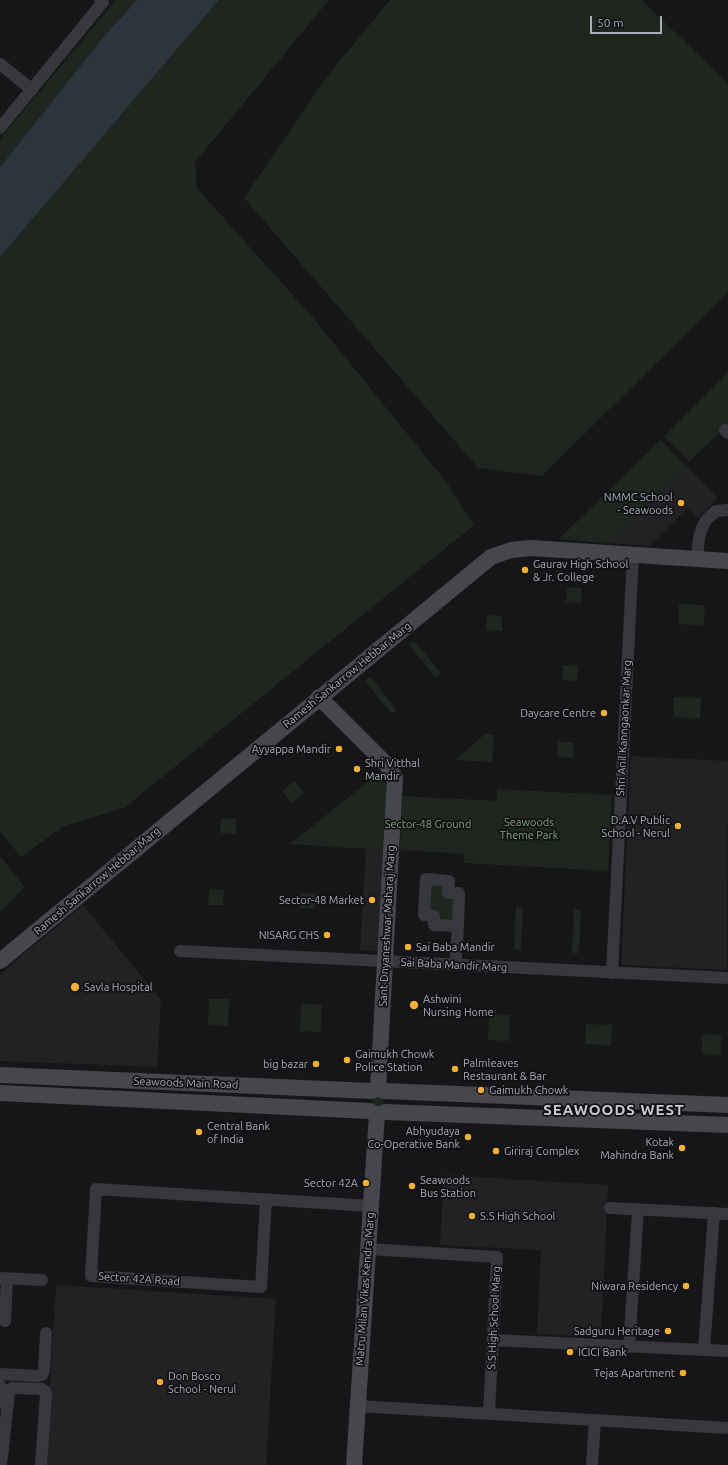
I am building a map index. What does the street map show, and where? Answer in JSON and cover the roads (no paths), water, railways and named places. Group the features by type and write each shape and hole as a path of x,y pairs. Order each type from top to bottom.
{"street":[{"path":"0,128 103,2 100,0"},
{"path":"0,64 32,90"},
{"path":"696,559 699,538 706,520 716,511 728,510"},
{"name":"Ramesh Sankarrow Hebbar Marg","path":"0,961 491,557 511,550 531,548 728,561"},
{"name":"Shri Anil Kanngaonkar Marg","path":"612,973 633,555"},
{"name":"Sant Dnyaneshwar Maharaj Marg","path":"319,697 387,765 395,778 378,1090"},
{"path":"456,965 458,926 459,893 448,893 449,880 426,879 424,915 434,916 434,925 458,926"},
{"name":"Sai Baba Mandir Marg","path":"180,950 728,978"},
{"name":"Seawoods Main Road","path":"0,1075 728,1105"},
{"path":"378,1090 389,1095 390,1101 389,1107 377,1112 367,1107 365,1101 367,1096 378,1090"},
{"name":"Seawoods Main Road","path":"0,1093 377,1112 728,1125"},
{"name":"Matru Milan Vikas Kendra Marg","path":"354,1465 377,1112"},
{"name":"Sector 42A Road","path":"266,1200 261,1287 91,1276 96,1189 371,1206"},
{"path":"610,1208 728,1214"},
{"path":"630,1347 638,1210"},
{"path":"704,1350 714,1213"},
{"name":"S.S High School Marg","path":"368,1249 497,1257 489,1413"},
{"path":"5,1321 3,1278 42,1280"},
{"path":"0,1374 42,1375 44,1371 46,1333"},
{"path":"493,1340 728,1351"},
{"path":"0,1385 4,1391 0,1436"},
{"path":"1,1465 9,1393 12,1388 42,1389 45,1391 42,1465"},
{"path":"357,1406 728,1428"},
{"path":"592,1465 595,1420"}],"place":[{"name":"NMMC School - Seawoods","path":"681,503"},
{"name":"Gaurav High School & Jr. College","path":"525,570"},
{"name":"Daycare Centre","path":"604,713"},
{"name":"Ayyappa Mandir","path":"339,749"},
{"name":"Shri Vitthal Mandir","path":"357,769"},
{"name":"D.A.V Public School - Nerul","path":"678,826"},
{"name":"Sector-48 Market","path":"372,900"},
{"name":"NISARG CHS","path":"327,935"},
{"name":"Sai Baba Mandir","path":"408,947"},
{"name":"Savla Hospital","path":"75,987"},
{"name":"Ashwini Nursing Home","path":"414,1005"},
{"name":"Gaimukh Chowk Police Station","path":"347,1060"},
{"name":"big bazar","path":"316,1064"},
{"name":"Palmleaves Restaurant & Bar","path":"455,1069"},
{"name":"Gaimukh Chowk","path":"481,1090"},
{"name":"Central Bank of India","path":"199,1132"},
{"name":"Abhyudaya Co-Operative Bank","path":"468,1137"},
{"name":"Kotak Mahindra Bank","path":"682,1148"},
{"name":"Giriraj Complex","path":"496,1151"},
{"name":"Sector 42A","path":"366,1183"},
{"name":"Seawoods Bus Station","path":"412,1186"},
{"name":"S.S High School","path":"472,1216"},
{"name":"Niwara Residency","path":"686,1286"},
{"name":"Sadguru Heritage","path":"668,1331"},
{"name":"ICICI Bank","path":"570,1352"},
{"name":"Tejas Apartment","path":"683,1373"},
{"name":"Don Bosco School - Nerul","path":"160,1382"}],"district":[{"name":"SEAWOODS WEST","path":"614,1110"}],"park label":[{"name":"Sector-48 Ground","path":"428,824"},
{"name":"Seawoods Theme Park","path":"529,828"}]}
